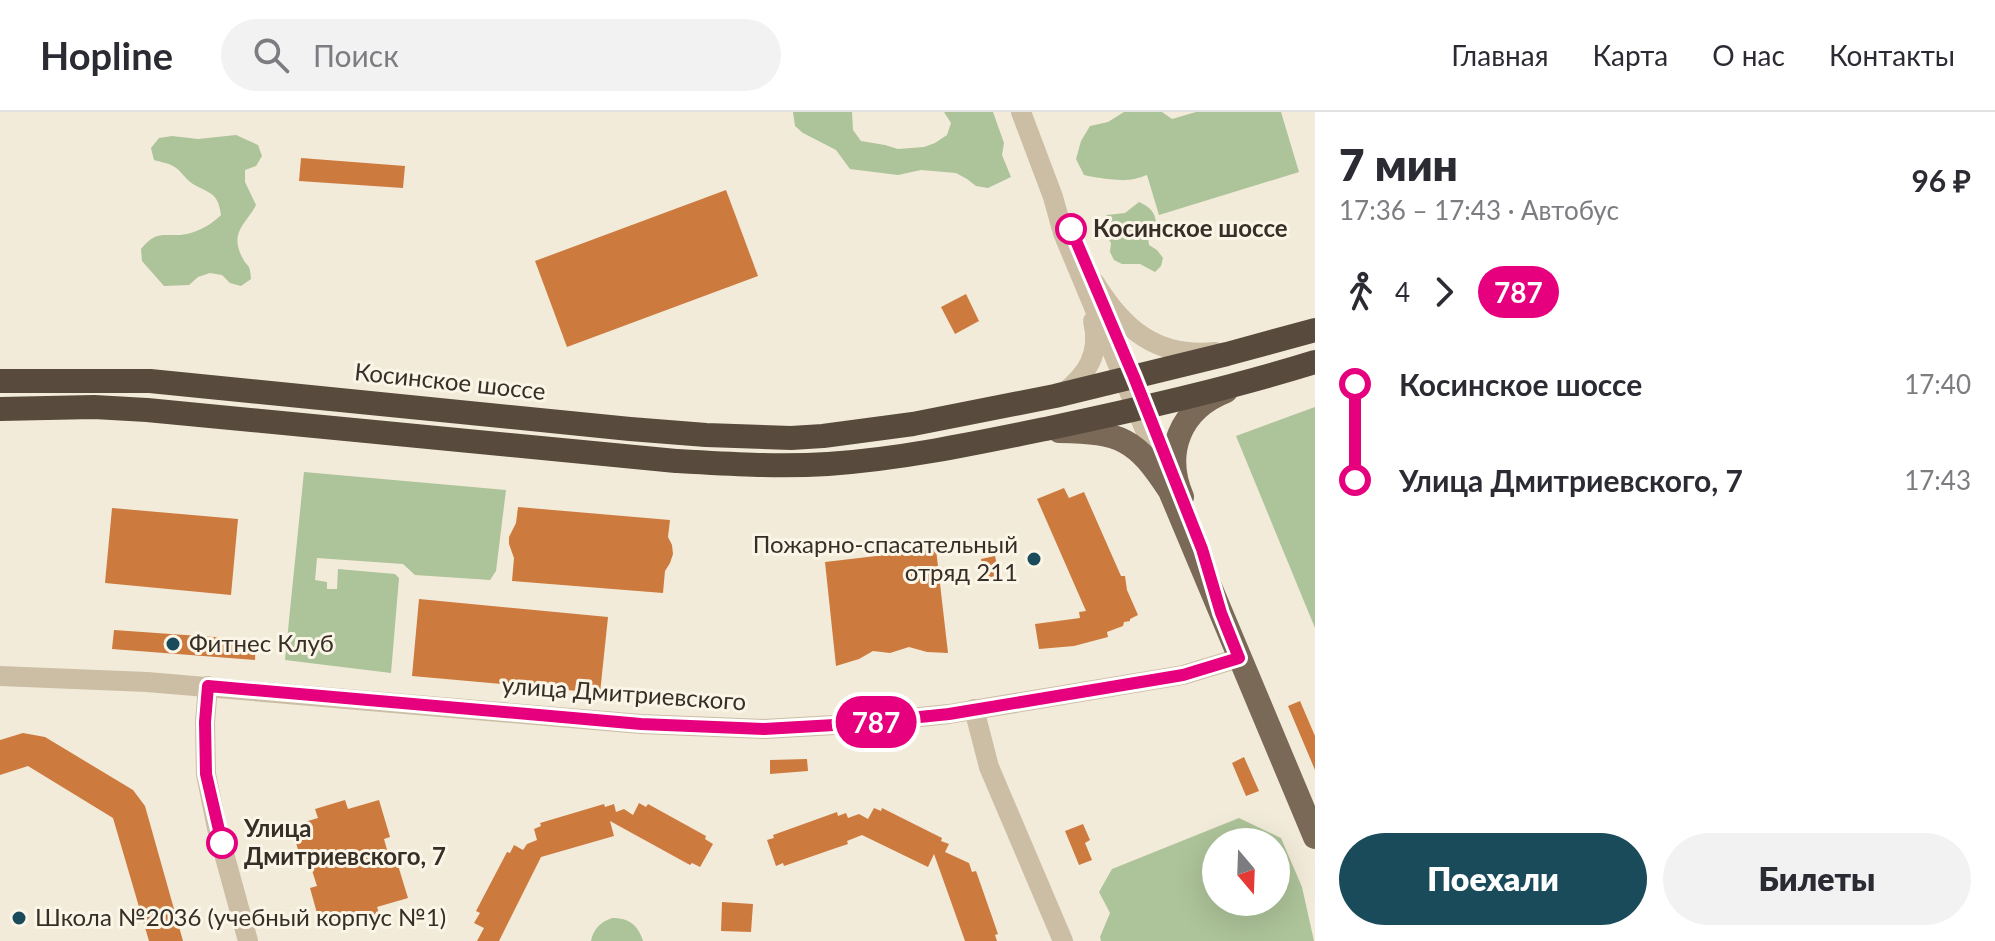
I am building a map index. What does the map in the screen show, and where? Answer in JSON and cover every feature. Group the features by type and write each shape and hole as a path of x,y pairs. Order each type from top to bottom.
{"highway":[{"name":"Косинское шоссе","path":"0,381 150,381 630,429 758,438 823,436 993,409 1315,330"},
{"path":"0,409 94,407 147,410 662,459 761,465 828,464 945,449 1037,431 1254,381 1315,362"}],"main road":[{"path":"1254,381 1204,401 1191,412 1183,424 1176,446 1175,491 1239,658 1315,837"},
{"path":"1037,431 1103,433 1119,438 1135,447 1152,463 1175,491"}],"street":[{"path":"1021,112 1063,233 1086,277 1175,491"},
{"path":"1086,277 1131,329 1150,342 1206,353 1247,349"},
{"path":"1062,394 1085,371 1096,347 1086,277"},
{"name":"улица Дмитриевского","path":"0,676 208,686 650,725 770,729 843,725 974,709 1183,675 1239,658"},
{"path":"208,686 206,774 217,828 248,941"},
{"path":"974,709 989,767 1063,941"}],"green space":[{"path":"793,112 852,112 853,130 861,141 898,149 924,147 947,135 951,123 944,112 993,112 1004,143 1002,155 1011,177 988,188 976,186 956,173 921,170 898,175 850,169 836,150 795,126"},
{"path":"1124,112 1162,112 1172,119 1196,112 1281,112 1299,172 1159,215 1147,175 1122,180 1088,176 1084,175 1076,159 1081,141 1090,126 1108,122"},
{"path":"236,135 258,145 262,156 256,166 245,170 245,182 256,205 241,228 237,241 251,279 241,286 230,283 222,275 210,273 198,277 189,285 164,286 142,261 141,249 152,238 192,233 221,215 218,202 212,195 190,182 173,166 154,160 151,148 159,138 172,136 198,139"},
{"path":"1139,202 1151,210 1156,221 1155,231 1148,237 1149,245 1163,258 1155,272 1140,264 1122,264 1114,260 1110,252 1111,243 1100,223 1107,215 1125,213"},
{"path":"1315,407 1315,628 1236,436"},
{"path":"304,472 506,490 496,571 490,580 415,575 403,564 317,558 315,580 327,582 327,589 337,589 338,569 395,574 399,578 391,673 285,660"},
{"path":"1239,818 1260,828 1214,828"},
{"path":"1202,833 1202,916 1290,916 1290,859 1302,887 1314,941 1101,941 1110,913 1099,892 1112,869"},
{"path":"612,918 632,924 643,941 591,941 598,926"}],"building":[{"path":"301,158 405,166 403,188 299,181"},
{"path":"726,190 758,276 567,347 535,261"},
{"path":"966,294 979,321 955,334 941,307"},
{"path":"1064,488 1069,498 1084,492 1121,576 1125,576 1127,590 1138,615 1124,622 1123,626 1107,632 1108,637 1074,646 1039,649 1035,624 1080,618 1079,612 1086,611 1037,499"},
{"path":"518,507 670,520 668,537 673,554 665,571 663,593 512,581 514,558 509,537 516,523"},
{"path":"112,508 238,519 231,595 105,583"},
{"path":"936,549 948,653 909,647 890,653 873,651 836,666 825,562"},
{"path":"995,556 1000,580 986,582 981,559"},
{"path":"419,599 608,617 600,693 412,676"},
{"path":"114,630 256,640 255,660 112,649"},
{"path":"1300,701 1315,736 1315,770 1288,706"},
{"path":"23,733 45,737 133,790 145,806 183,941 149,941 113,818 28,766 0,775 0,740"},
{"path":"1244,757 1259,791 1246,796 1232,763"},
{"path":"807,759 808,771 770,774 770,760"},
{"path":"345,800 348,809 379,800 390,837 384,839 391,864 397,862 408,898 377,907 380,916 349,925 347,916 320,924 310,888 317,886 309,861 302,863 291,826 318,818 315,809"},
{"path":"639,803 646,807 648,804 706,836 705,839 713,844 700,867 690,865 610,821 614,836 541,857 499,941 477,941 484,928 474,923 480,913 476,911 507,852 510,853 514,845 523,850 527,844 537,840 534,829 541,826 540,823 604,804 605,807 614,804 616,812 624,809 633,815"},
{"path":"874,808 881,811 882,808 942,838 941,841 949,844 945,852 969,863 972,872 976,871 998,934 995,935 997,941 965,941 934,854 928,867 862,835 847,841 848,844 776,866 767,840 774,838 773,835 837,812 838,816 846,813 848,818 859,814 868,819"},
{"path":"1083,824 1090,840 1085,843 1092,860 1079,865 1065,831"},
{"path":"722,902 753,904 751,932 721,931"}],"bus line":[{"name":"787","path":"222,843 206,774 208,686 641,724 764,729 949,714 1183,675 1239,658 1221,613 1202,549 1071,229"}],"place":[{"name":"Косинское шоссе","path":"1071,229"},
{"name":"Пожарно-спасательный отряд 211","path":"1034,559"},
{"name":"Фитнес Клуб","path":"173,644"},
{"name":"Улица Дмитриевского, 7","path":"222,843"},
{"name":"Школа №2036 (учебный корпус №1)","path":"19,918"}]}
